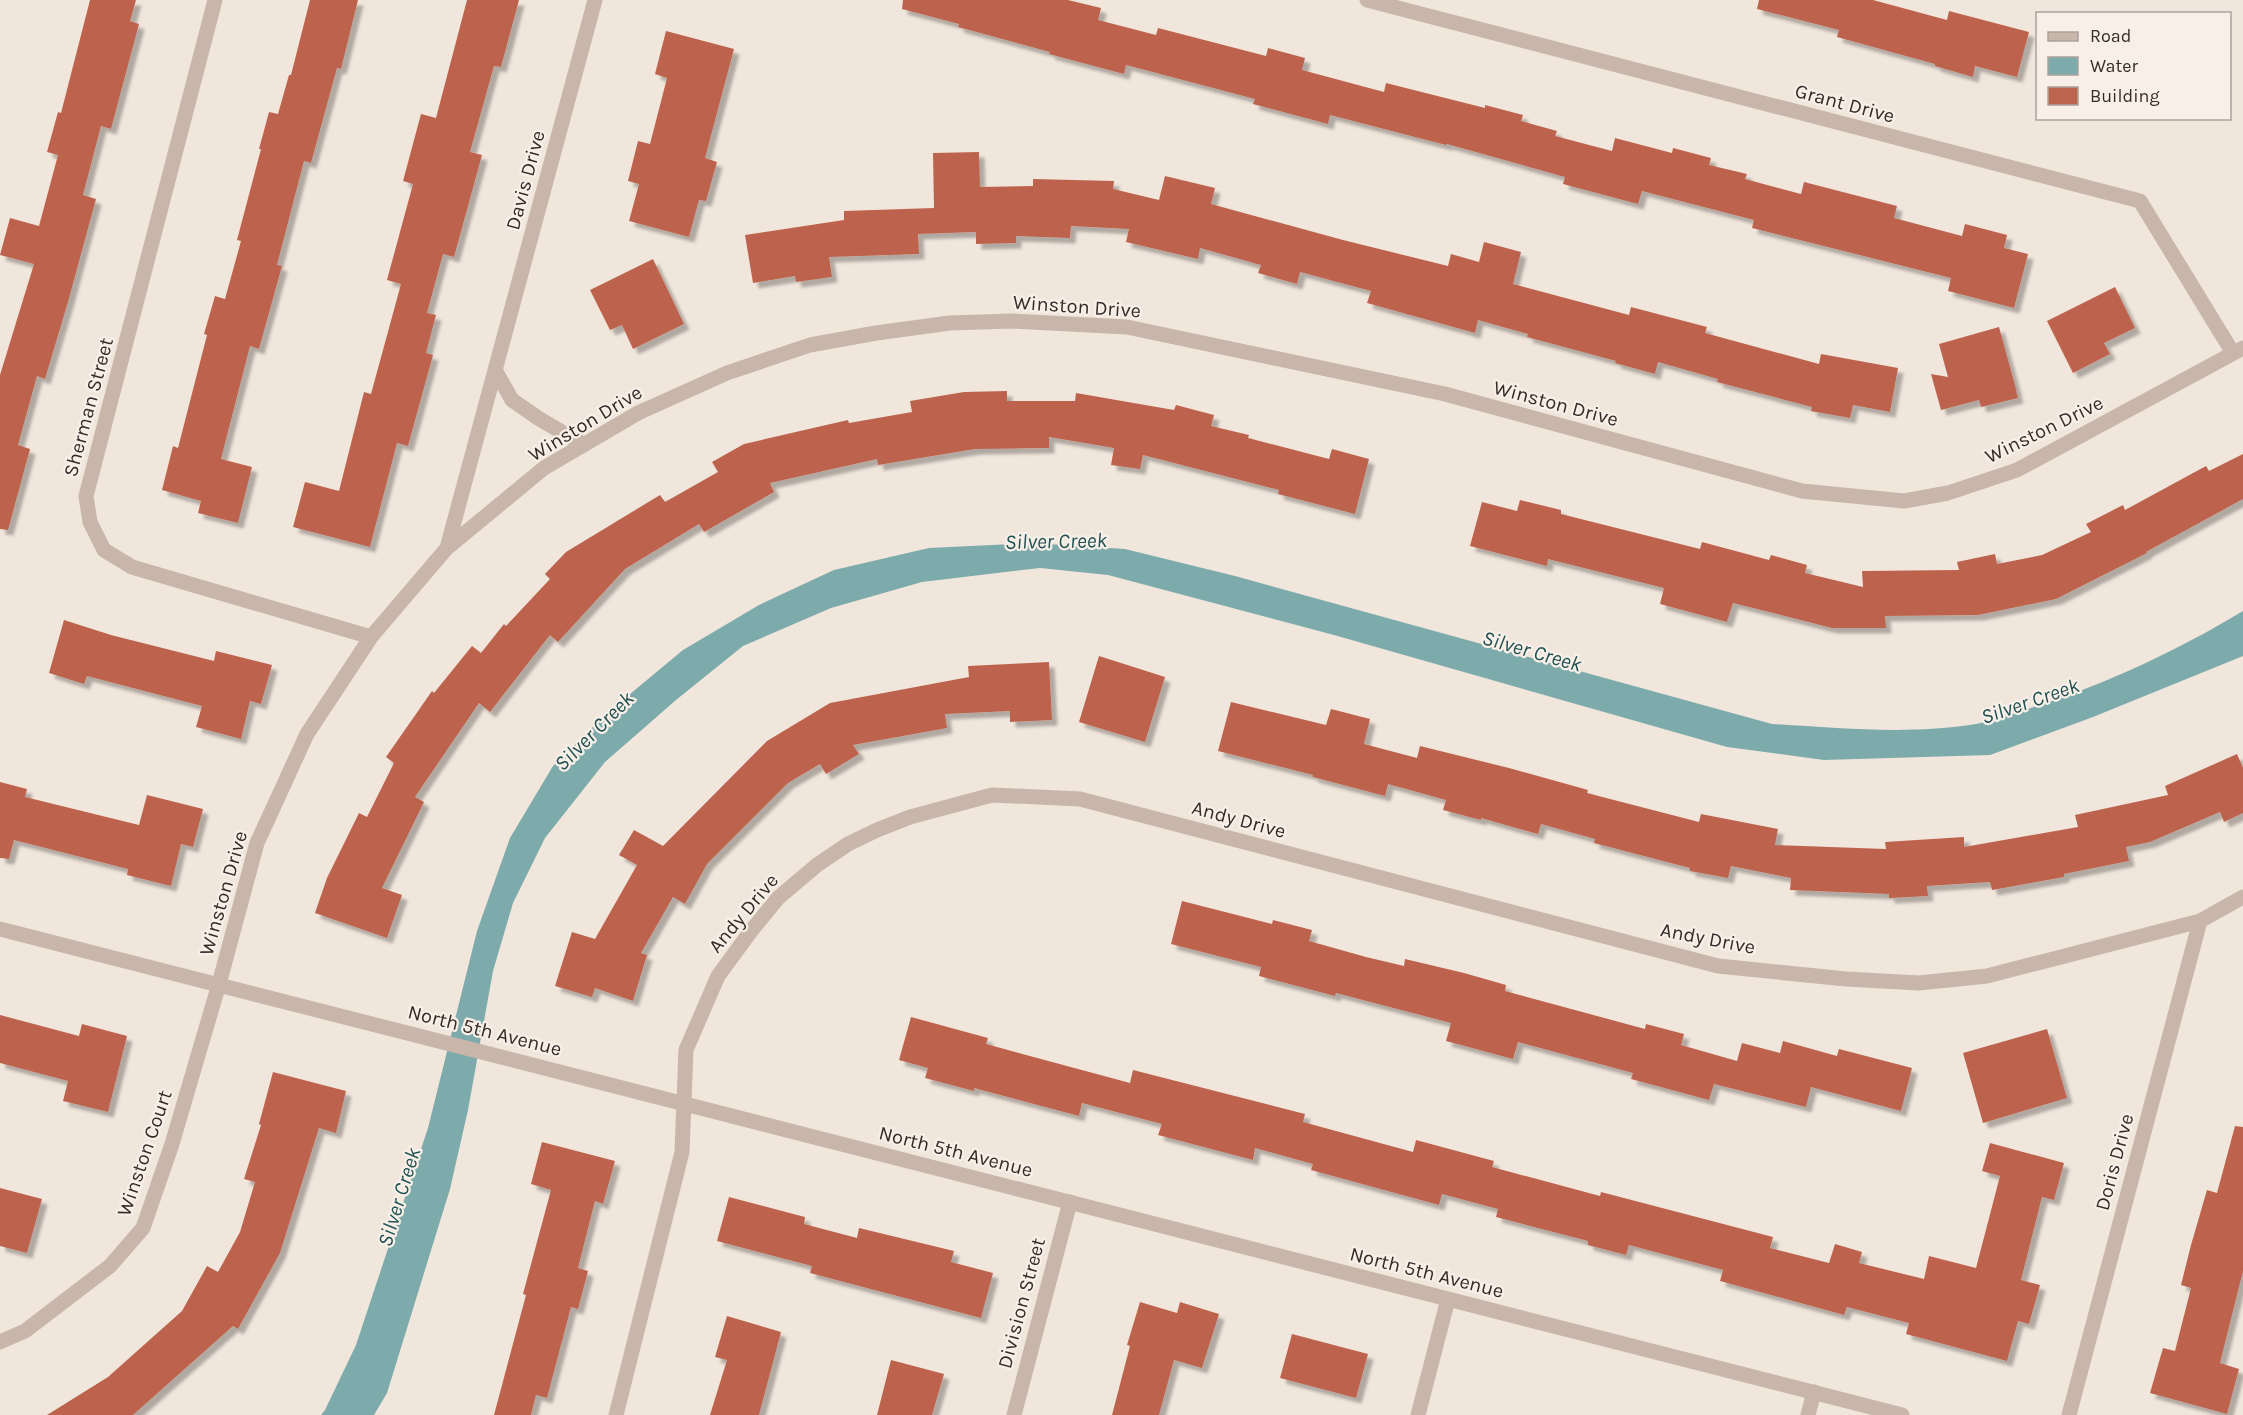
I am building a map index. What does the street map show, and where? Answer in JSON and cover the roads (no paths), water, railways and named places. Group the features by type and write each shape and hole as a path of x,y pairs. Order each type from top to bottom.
{"street":[{"name":"Sherman Street","path":"216,0 86,496 90,522 104,550 132,567 371,637"},
{"name":"Davis Drive","path":"447,549 595,0"},
{"name":"Grant Drive","path":"1367,0 2140,201 2238,351"},
{"name":"Winston Drive","path":"219,984 257,843 307,734 371,637 447,549 544,468 638,413 727,373 810,345 950,323 1011,321 1127,327 1445,394 1802,491 1904,501 1948,493 2017,470 2238,351"},
{"path":"495,370 512,400 584,445"},
{"name":"Andy Drive","path":"616,1415 682,1152 686,1050 718,976 778,898 817,865 848,844 910,817 992,795 1080,799 1718,966 1846,979 1919,983 1987,976 2200,921 2243,897"},
{"name":"Doris Drive","path":"2069,1415 2200,921"},
{"name":"North 5th Avenue","path":"0,929 1902,1415"},
{"name":"Winston Court","path":"0,1342 25,1331 110,1266 142,1228 172,1144 219,984"},
{"name":"Division Street","path":"1014,1415 1070,1202"},
{"path":"1418,1415 1448,1299"},
{"path":"1808,1415 1814,1392"}],"water":[{"name":"Silver Creek","path":"1032,543 1125,549 1235,576 1772,724 1900,730 1982,723 2081,691 2109,679 2191,641 2243,611 2243,656 2093,717 1990,755 1824,760 1727,747 1334,635 1108,575 1040,568 922,582 831,608 743,646 605,762 545,838 513,903 493,971 468,1110 450,1189 387,1393 374,1415 321,1415 356,1345 428,1128 477,931 510,838 553,766 606,714 683,650 759,605 834,570 929,548"}]}
